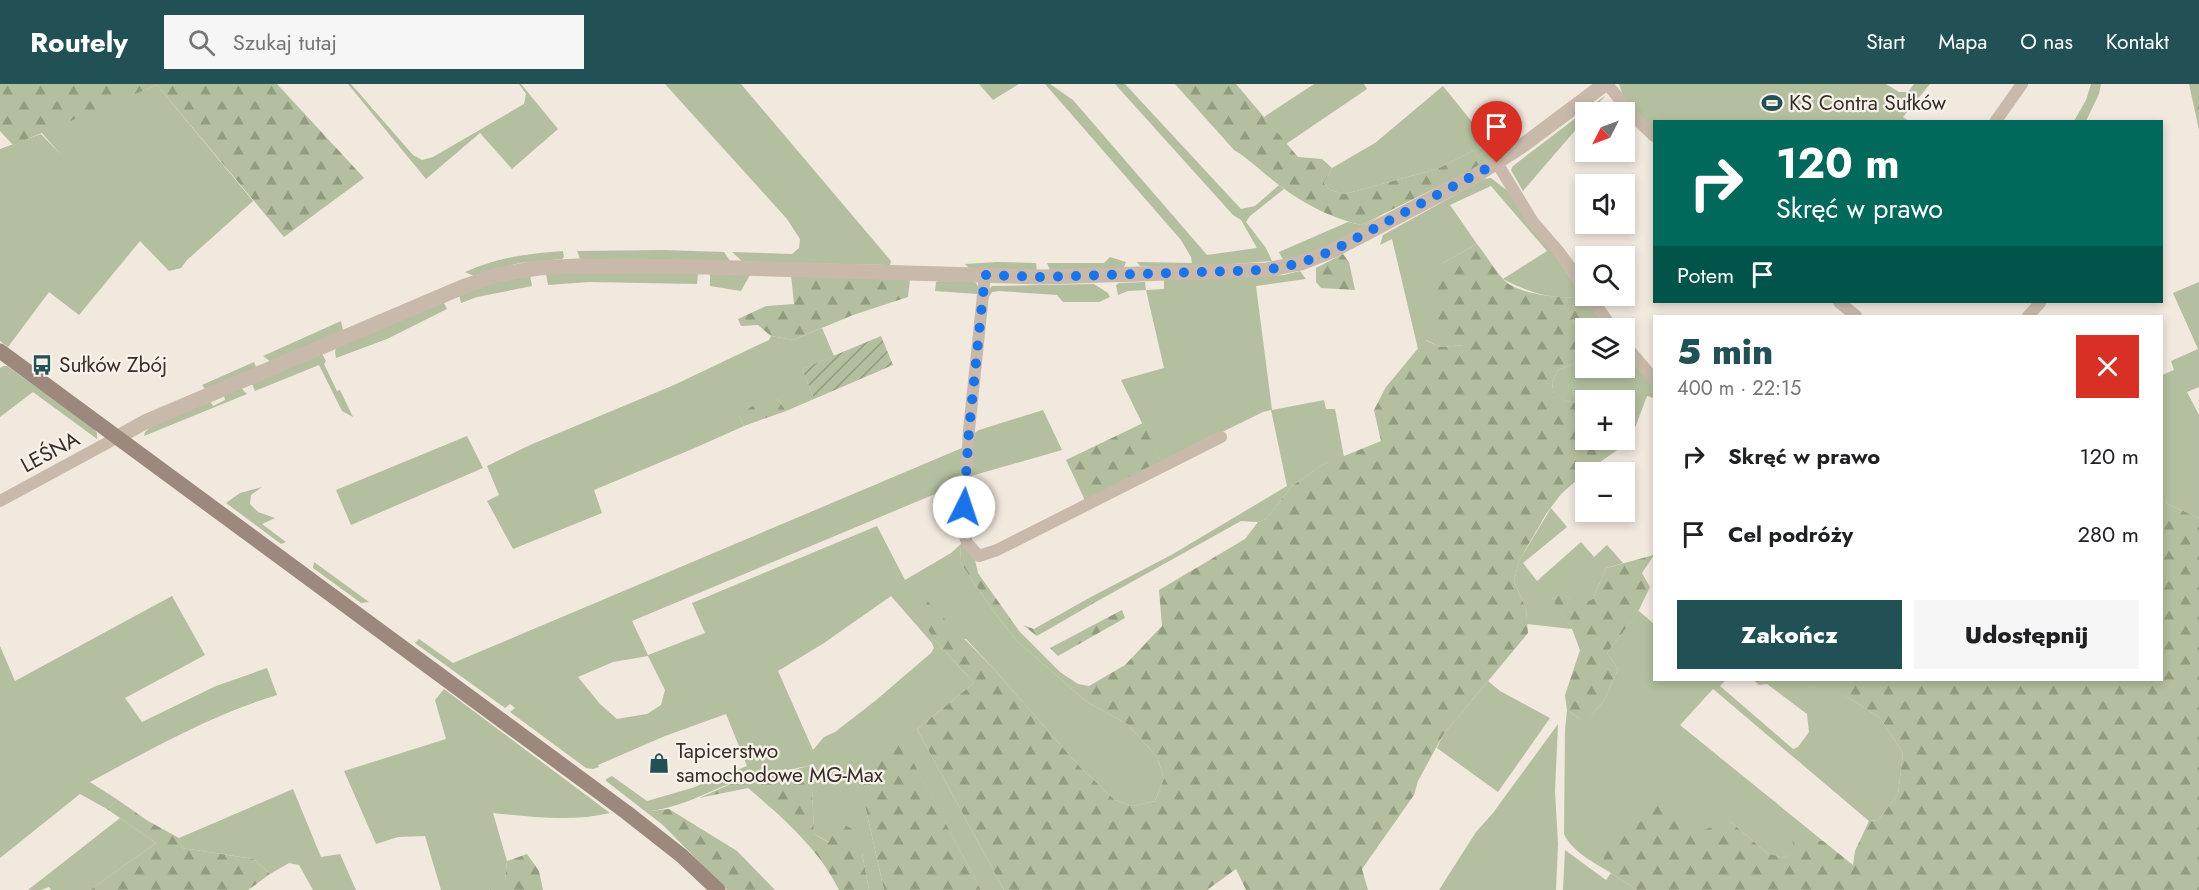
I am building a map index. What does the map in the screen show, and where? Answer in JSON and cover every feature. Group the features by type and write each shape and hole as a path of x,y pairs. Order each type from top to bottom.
{"main road":[{"path":"0,351 626,812 682,856 718,890"}],"street":[{"path":"118,436 145,422 465,286 497,275 538,268 577,266 705,267 1042,277 1255,270 1301,263 1334,250 1497,163 1606,84 1653,135"},
{"path":"1996,120 2022,84"},
{"path":"1497,163 1533,222 1575,274"},
{"path":"985,275 969,430 963,528 967,543 979,556 997,550 1221,437"},
{"path":"1840,303 1855,315"},
{"path":"2029,315 2040,303"},
{"path":"1635,356 1653,377"},
{"name":"LEŚNA","path":"0,501 118,436"}],"green space":[{"path":"0,84 277,84 364,178 284,237 157,85 13,145 0,131"},
{"path":"348,84 351,84 413,155 422,160 433,157 524,104 526,94 519,84 558,129 512,169 480,133 426,179"},
{"path":"665,84 741,84 891,261 890,265 743,262 732,252 792,254 799,248 800,239 787,219"},
{"path":"979,84 1019,84 993,100"},
{"path":"1045,84 1050,84 1073,100 1207,255 1257,248 1241,220 1233,215 1115,84 1125,84 1241,209 1255,206 1279,185 1284,189 1250,216 1246,222 1266,248 1272,261 1205,266 1140,266 1137,262 1192,263 1181,240"},
{"path":"1175,84 1236,84 1298,157 1322,159 1332,168 1324,183 1330,190 1345,194 1437,169 1489,143 1498,153 1480,166 1361,225 1320,211 1277,183 1234,150"},
{"path":"1314,84 1364,84 1367,89 1286,144 1264,117"},
{"path":"1619,84 1886,84 1899,92 1908,92 1914,84 1930,84 1903,117 1908,120 1653,120 1653,129 1635,110 1635,102 1627,102"},
{"path":"2091,84 2101,84 2099,94 2086,120 2075,120 2086,100"},
{"path":"2189,84 2199,84 2199,130"},
{"path":"157,85 253,201 181,268 169,271 140,241 79,315 49,292 8,347 0,341 0,149 41,134 62,156 41,132"},
{"path":"1443,86 1489,143 1437,169 1345,194 1330,190 1324,183 1332,168 1375,143"},
{"path":"1575,119 1575,131 1523,191 1511,170 1513,166"},
{"path":"1491,178 1509,192 1575,284 1575,298 1543,294 1524,289 1503,279 1547,251 1491,186 1450,205 1477,244 1441,264 1465,345 1440,347 1426,340 1418,349 1392,239 1380,245 1383,235 1484,179"},
{"path":"1382,215 1332,245 1286,261 1279,252 1348,222 1361,225"},
{"path":"1477,244 1510,285 1541,295 1575,298 1575,306 1590,306 1598,318 1575,318 1575,364 1558,370 1552,383 1554,395 1565,401 1575,402 1575,450 1617,450 1600,462 1575,462 1575,482 1561,494 1546,514 1519,561 1514,581 1526,609 1528,633 1443,735 1418,781 1414,795 1362,869 1368,890 1246,890 1236,869 1207,890 1004,890 917,729 974,683 934,639 911,603 916,596 921,595 993,668 1081,768 1115,800 1133,806 1155,801 1164,778 1157,757 1127,724 1087,702 1018,642 994,612 960,562 961,544 975,560 978,573 1019,631 1060,672 1078,684 1089,686 1125,665 1162,626 1159,590 1245,539 1258,522 1266,519 1292,486 1322,465 1381,441 1374,410 1386,387 1425,340 1440,347 1464,345 1439,335 1430,288 1441,264"},
{"path":"563,251 562,259 519,263 474,276 465,272 513,257"},
{"path":"577,251 724,252 730,261 580,259"},
{"path":"1343,254 1349,262 1355,290 1321,288 1316,282 1316,268"},
{"path":"1110,257 1126,262 1123,269 1051,272 1047,263 1104,263"},
{"path":"1036,263 1037,272 969,268 965,264"},
{"path":"585,271 698,273 697,284 589,282 548,285 546,274"},
{"path":"1300,271 1306,279 1256,286 1272,410 1324,400 1326,409 1335,409 1344,457 1322,465 1292,486 1266,519 1258,522 1241,521 1094,603 1089,598 1173,554 1287,486 1271,410 1161,462 1121,380 1164,368 1146,290 1164,289 1164,279 1284,275"},
{"path":"751,273 741,291 710,286 710,274"},
{"path":"530,275 532,286 477,297 461,303 459,295 501,281"},
{"path":"791,275 910,279 908,297 853,315 793,340 771,336 758,325 741,326 738,319 766,306 794,304"},
{"path":"936,282 975,282 978,286 978,294 935,291"},
{"path":"1145,282 1146,290 1128,291 1118,295 1116,285"},
{"path":"2199,282 2199,387 2187,392 2199,415 2199,518 2168,504 2163,497 2163,375 2174,370 2171,361 2198,349 2173,293"},
{"path":"1094,284 1108,293 1110,297 1099,302 1063,302 1057,295 999,291 992,292 987,300 989,289 992,286"},
{"path":"443,301 447,309 387,339 336,358 336,348"},
{"path":"341,321 343,330 271,362 263,356"},
{"path":"822,328 834,356 802,369 814,399 786,411 777,398 739,416 744,426 594,490 602,513 513,549 487,501 499,495 487,466 530,445 674,385 769,340 771,336 793,340"},
{"path":"881,336 893,365 814,399 802,369"},
{"path":"322,354 326,361 324,364 337,391 340,390 353,417 342,411 319,365 255,391 252,384"},
{"path":"254,362 256,367 254,370 205,389 202,385"},
{"path":"1635,363 1653,384 1653,398 1647,396 1635,428 1635,390 1575,390 1575,402 1565,401 1554,396 1552,383 1558,370 1575,364 1575,378 1635,378"},
{"path":"4,366 93,427 97,433 97,439 33,392 0,417 0,368"},
{"path":"241,388 247,394 144,436 152,426 210,401 213,406 225,400 224,395"},
{"path":"777,398 786,411 744,426 739,416 743,412 761,402"},
{"path":"1043,410 1062,450 971,476 973,434 979,430"},
{"path":"1143,423 1161,462 1085,500 1066,460"},
{"path":"467,436 483,468 351,525 336,490"},
{"path":"962,448 961,481 954,486 632,621 648,655 705,633 692,603 877,526 905,580 951,553 961,544 960,562 994,612 1018,642 1087,702 1127,724 1157,757 1164,778 1155,801 1133,806 1115,800 1081,768 966,639 934,639 974,683 917,729 1004,890 981,890 900,738 865,805 884,890 869,890 862,853 829,842 814,834 811,765 754,776 675,806 650,811 663,825 606,781 612,776 647,801 692,788 747,766 726,714 665,736 598,765 599,767 586,768 510,712 515,708 510,704 505,708 415,643 419,639 453,663","holes":["891,596 934,648 875,701 835,732 824,737 813,750 778,671 824,643","648,656 665,690 661,705 647,714 617,719 600,704 578,677 613,662"]},
{"path":"262,487 251,495 250,504 258,512 275,518 262,524 286,542 281,544 226,503 240,493"},
{"path":"2163,497 2168,504 2199,518 2199,890 1637,890 1611,873 1602,855 1655,804 1695,832 1731,822 1767,853 1784,858 1796,851 1792,841 1823,841 1853,865 1855,851 1869,821 1878,820 1898,794 1903,753 1880,718 1851,699 1811,681 2163,681"},
{"path":"1551,508 1567,527 1523,563 1537,581 1581,542 1594,557 1607,545 1623,563 1606,568 1593,599 1577,607 1566,596 1552,598 1572,629 1527,624 1526,609 1514,581 1519,561"},
{"path":"1653,555 1642,573 1650,587 1637,614 1607,653 1618,669 1605,699 1589,719 1580,719 1567,710 1565,695 1580,650 1572,629 1552,599 1563,588 1566,596 1577,606 1593,599 1606,568"},
{"path":"314,562 369,602 361,603 313,568"},
{"path":"172,596 205,655 125,698 142,722 216,686 267,668 277,695 205,723 90,782 118,800 107,809 80,794 0,858 0,646 15,681"},
{"path":"1089,598 1094,603 1037,636 1023,625 1034,629"},
{"path":"1122,610 1125,618 1058,656 1050,648"},
{"path":"1639,611 1653,623 1653,681 1725,681 1720,686 1793,749 1798,747 1809,732 1807,714 1767,684 1759,685 1754,681 1812,681 1851,699 1880,718 1903,753 1898,794 1878,820 1869,821 1713,689 1680,725 1823,841 1792,841 1797,851 1784,858 1767,853 1731,822 1611,873 1578,852 1564,834 1567,710 1580,719 1589,719 1605,699 1618,669 1607,653"},
{"path":"1488,681 1500,691 1550,718 1498,792 1437,748 1443,735"},
{"path":"444,689 610,813 567,818 493,813 507,861 505,881 489,890 441,890 425,836 398,837 376,844 344,771 446,739 435,700"},
{"path":"1558,724 1555,791 1558,844 1556,890 1439,890 1476,832 1493,813"},
{"path":"900,737 981,890 884,890 865,805 862,769"},
{"path":"811,765 814,834 828,842 835,821 851,828 862,853 869,890 839,890 810,847 748,788 699,798 747,777 791,771"},
{"path":"293,789 321,857 340,854 356,890 313,890 299,865 289,863 270,874 254,859 182,848 179,838"},
{"path":"118,800 148,821 179,838 182,848 254,859 270,874 248,890 90,890 156,843 107,809"},
{"path":"669,809 737,851 775,890 727,890 649,811"},
{"path":"120,818 156,843 90,890 51,890 49,887 41,890 28,890"},
{"path":"1565,850 1606,880 1611,873 1637,890 1563,890"},
{"path":"527,854 539,871 543,890 489,890 505,880 507,861"}],"place":[{"name":"KS Contra Sułków","path":"1772,103"},
{"name":"Sułków Zbój","path":"42,365"},
{"name":"Tapicerstwo samochodowe MG-Max","path":"659,763"}],"route":[{"path":"964,507 969,430 985,275 1042,277 1266,270 1301,263 1334,250 1497,163"}]}
